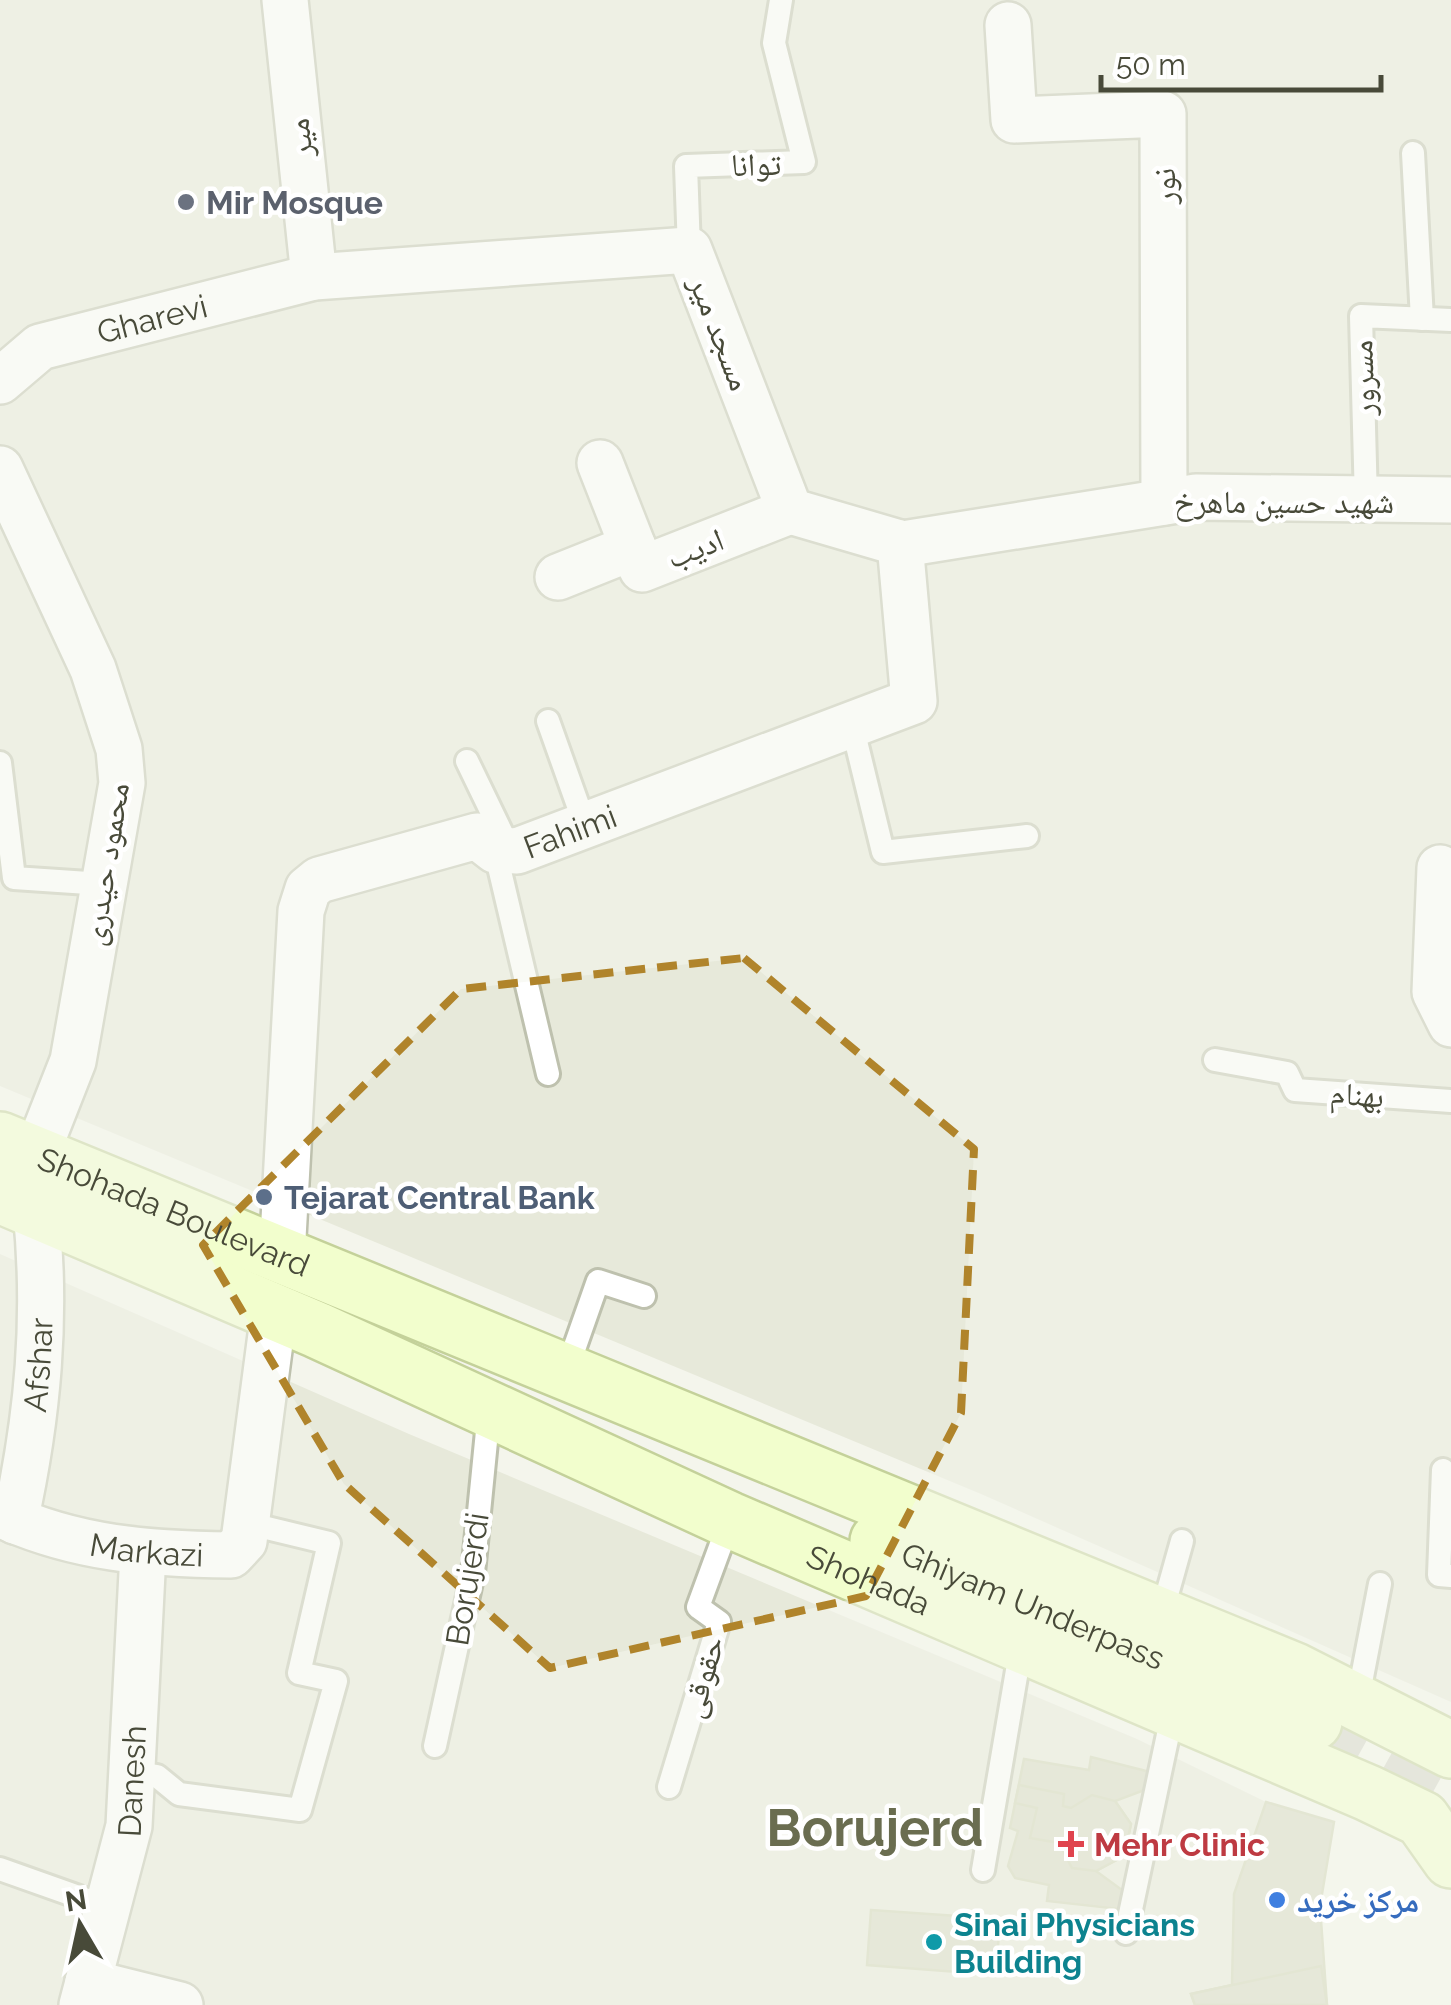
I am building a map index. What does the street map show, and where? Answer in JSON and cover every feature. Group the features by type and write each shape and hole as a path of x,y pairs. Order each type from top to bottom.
{"main road":[{"name":"Shohada Boulevard","path":"18,1175 282,1256 345,1281 528,1393"},
{"name":"Shohada Boulevard","path":"18,1175 295,1321 528,1393"},
{"name":"Shohada","path":"528,1393 730,1520 1422,1819 1446,1846"},
{"path":"528,1393 1161,1616 1295,1671 1336,1712 1451,1750"},
{"name":"Ghiyam Underpass","path":"528,1393 1336,1712"}],"street":[{"name":"میر","path":"285,0 314,276"},
{"name":"نور","path":"1008,25 1014,120 1163,114 1164,502"},
{"name":"مسجد میر","path":"314,276 690,250 790,511"},
{"name":"Gharevi","path":"0,380 40,347 314,276"},
{"path":"600,464 633,548"},
{"name":"محمود حیدری","path":"0,469 94,668 119,749 122,783 73,1061 18,1175"},
{"name":"شهید حسین ماهرخ","path":"900,543 1196,497 1451,500"},
{"path":"790,511 900,543"},
{"name":"ادیب","path":"558,577 633,548 642,569 790,511"},
{"name":"Fahimi","path":"282,1256 302,911 308,890 319,880 476,836 503,851 585,826 914,701 900,543"},
{"path":"1440,868 1435,992 1451,1024"},
{"name":"Afshar","path":"8,1518 33,1442 42,1365 44,1288 18,1175"},
{"name":"Markazi","path":"8,1518 67,1541 143,1554 231,1554 244,1541 295,1321"},
{"name":"Danesh","path":"85,1993 129,1826 143,1554"},
{"path":"85,1993 180,2005"}],"lane":[{"name":"توانا","path":"690,250 686,166 804,162 774,43 782,0"},
{"name":"مسرور","path":"1413,152 1422,319"},
{"name":"مسرور","path":"1366,501 1360,316 1451,320"},
{"path":"548,721 585,826"},
{"path":"852,725 883,852 1027,836"},
{"path":"467,761 503,851 548,1074"},
{"path":"0,764 14,878 103,884"},
{"name":"بهنام","path":"1215,1060 1287,1073 1294,1090 1451,1101"},
{"name":"Borujerdi","path":"435,1746 473,1573 528,1393 598,1281 644,1296"},
{"path":"1443,1470 1439,1575 1451,1576"},
{"name":"حقوقی","path":"669,1787 719,1622 698,1607 730,1520"},
{"path":"132,1772 157,1776 179,1794 300,1810 336,1681 299,1672 329,1544 246,1523"},
{"path":"1161,1616 1182,1541"},
{"path":"1336,1712 1380,1584"},
{"path":"982,1870 1021,1647"},
{"path":"1126,1933 1172,1711"},
{"path":"0,1869 108,1908"}],"highlighted area":[{"path":"744,958 974,1149 961,1413 866,1596 550,1668 344,1484 203,1245 461,989"}],"shaded area":[{"path":"0,0 1451,0 1451,1702 981,1494 0,1086"},
{"path":"0,1254 409,1434 1137,1739 1266,1802 1234,1894 1232,1985 1192,1994 1195,2005 0,2005"}],"building":[{"name":"Mehr Clinic","path":"1091,1757 1150,1772 1147,1789 1115,1801 1131,1824 1124,1856 1096,1871 1122,1890 1119,1909 1047,1901 1049,1885 1015,1878 1008,1866 1018,1831 1010,1828 1024,1759 1089,1770"},
{"path":"1019,1785 1064,1794 1063,1806 1071,1808 1092,1795 1115,1801 1131,1824 1124,1856 1096,1871 1072,1868 1059,1843 1030,1838 1037,1808 1015,1803"},
{"name":"مرکز خرید","path":"1266,1802 1334,1822 1320,1906 1327,2005 1195,2005 1191,1994 1232,1985 1234,1894"},
{"name":"Sinai Physicians Building","path":"871,1910 1000,1919 996,1975 867,1965"},
{"path":"1321,1966 1327,2005 1195,2005 1191,1994"}],"tunnel":[{"path":"1314,1722 1451,1798"}],"place":[{"name":"Mir Mosque","path":"186,202"},
{"name":"Tejarat Central Bank","path":"264,1197"},
{"name":"Mehr Clinic","path":"1071,1844"},
{"name":"مرکز خرید","path":"1277,1900"},
{"name":"Sinai Physicians Building","path":"934,1942"}],"district":[{"name":"Borujerd","path":"875,1827"}]}
